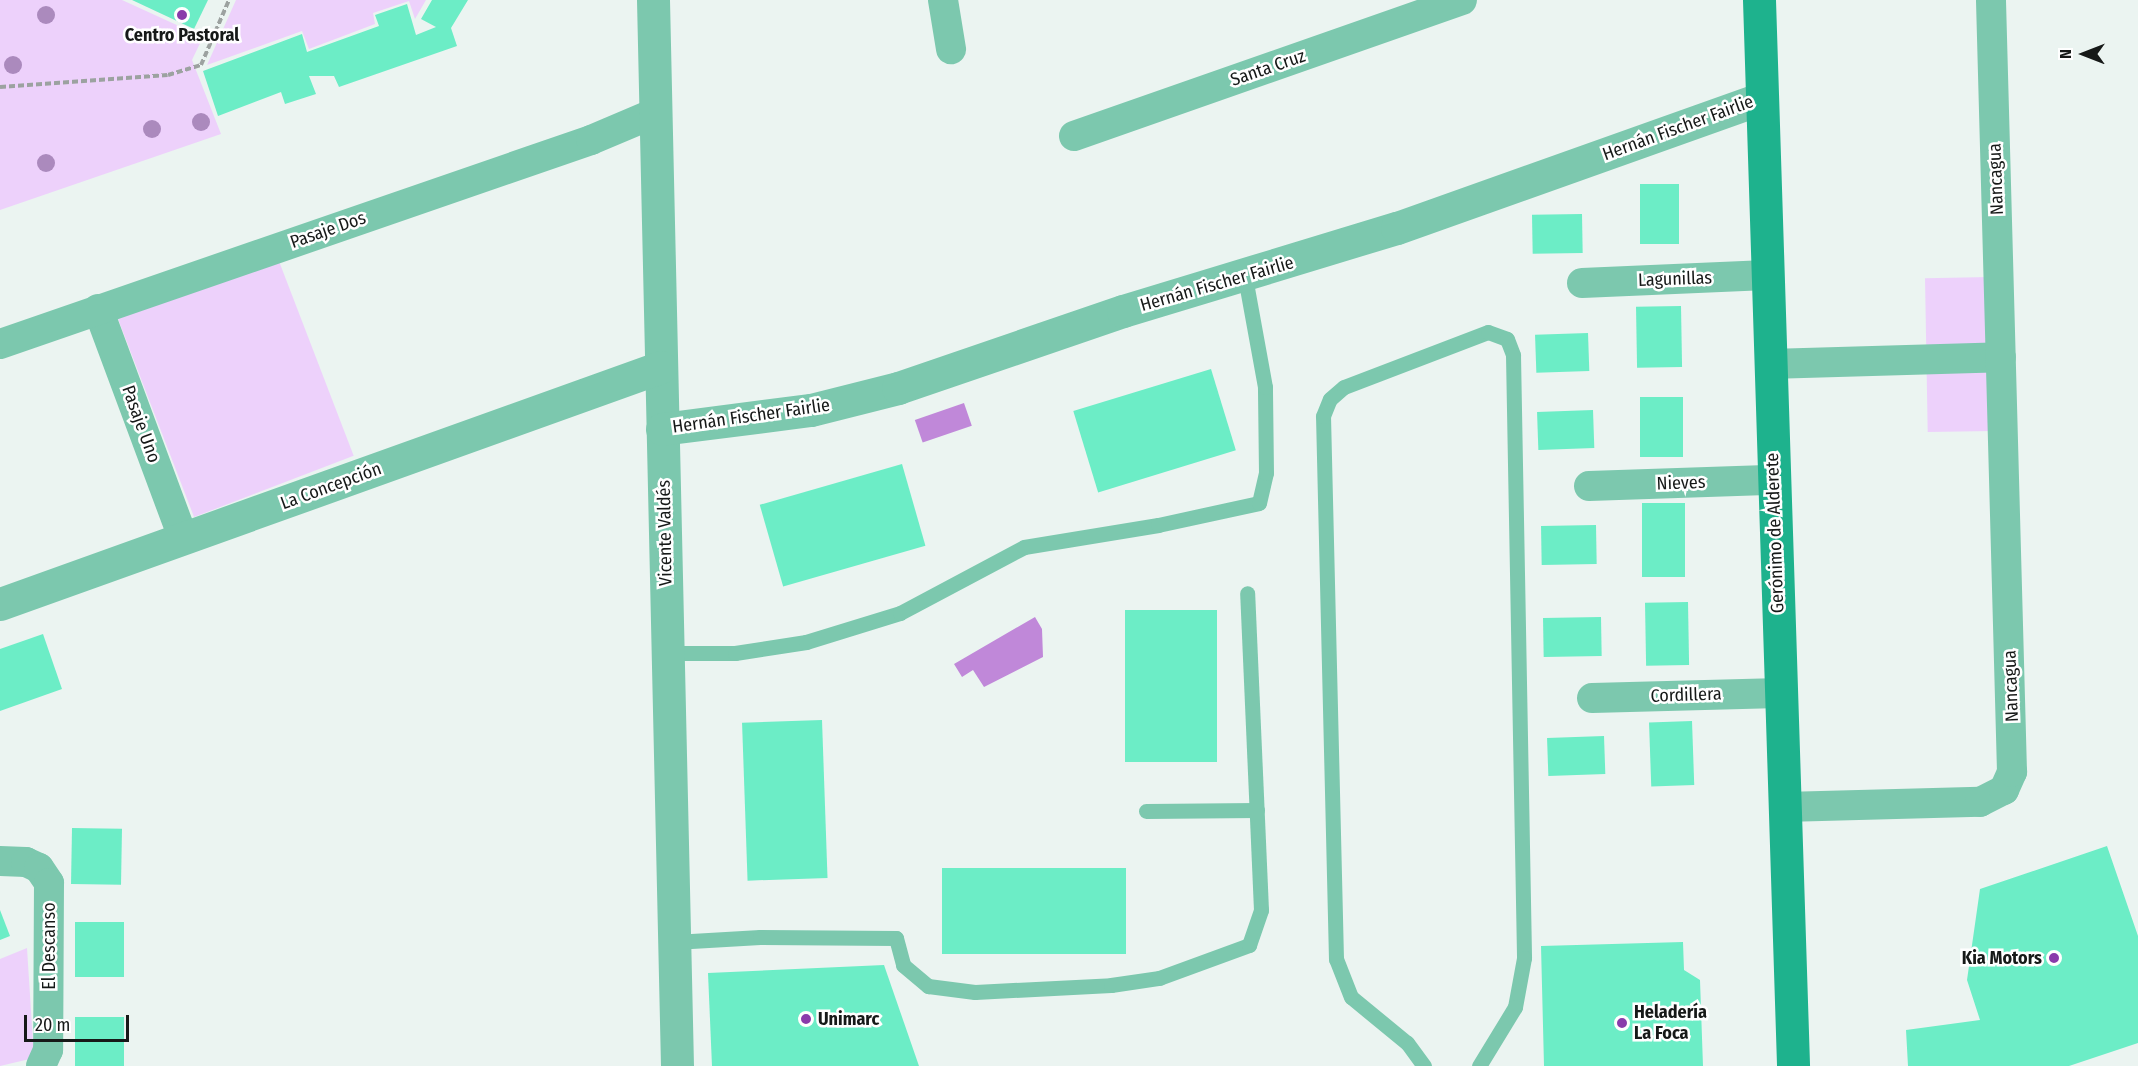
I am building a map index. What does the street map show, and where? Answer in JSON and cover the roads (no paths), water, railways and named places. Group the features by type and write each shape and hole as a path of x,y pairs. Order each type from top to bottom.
{"main road":[{"name":"Gerónimo de Alderete","path":"1759,0 1793,1066"}],"street":[{"name":"Vicente Valdés","path":"653,0 677,1066"},
{"path":"943,0 951,49"},
{"name":"Santa Cruz","path":"1074,136 1462,0"},
{"name":"Nancagua","path":"1784,807 1980,802 1997,796 2009,782 2013,762 1991,0"},
{"name":"Hernán Fischer Fairlie","path":"662,429 852,402 1123,311 1245,277 1397,228 1762,98"},
{"name":"Pasaje Dos","path":"0,344 591,140 656,113"},
{"name":"Lagunillas","path":"1582,283 1767,275"},
{"name":"Pasaje Uno","path":"98,309 184,540"},
{"path":"1770,364 2001,357"},
{"name":"La Concepción","path":"0,604 184,540 661,366"},
{"name":"Nieves","path":"1589,486 1774,480"},
{"name":"Cordillera","path":"1592,698 1781,693"},
{"name":"El Descanso","path":"0,861 26,862 39,868 49,883 48,1050 41,1066"}],"lane":[{"path":"668,653 735,653 806,642 900,613 1024,547 1158,525 1259,503 1266,473 1265,387 1245,277"},
{"path":"1424,1066 1407,1043 1351,997 1338,966 1323,416 1329,399 1344,387 1488,332 1507,339 1513,355 1524,958 1515,1007 1479,1066"},
{"path":"674,942 760,937 896,938 903,964 928,986 975,992 1111,985 1159,978 1249,945 1261,910 1247,593"},
{"path":"1146,811 1257,810"}],"place":[{"name":"Centro Pastoral","path":"182,15"},
{"name":"Kia Motors","path":"2054,958"},
{"name":"Unimarc","path":"806,1019"},
{"name":"Heladería La Foca","path":"1622,1023"}]}
